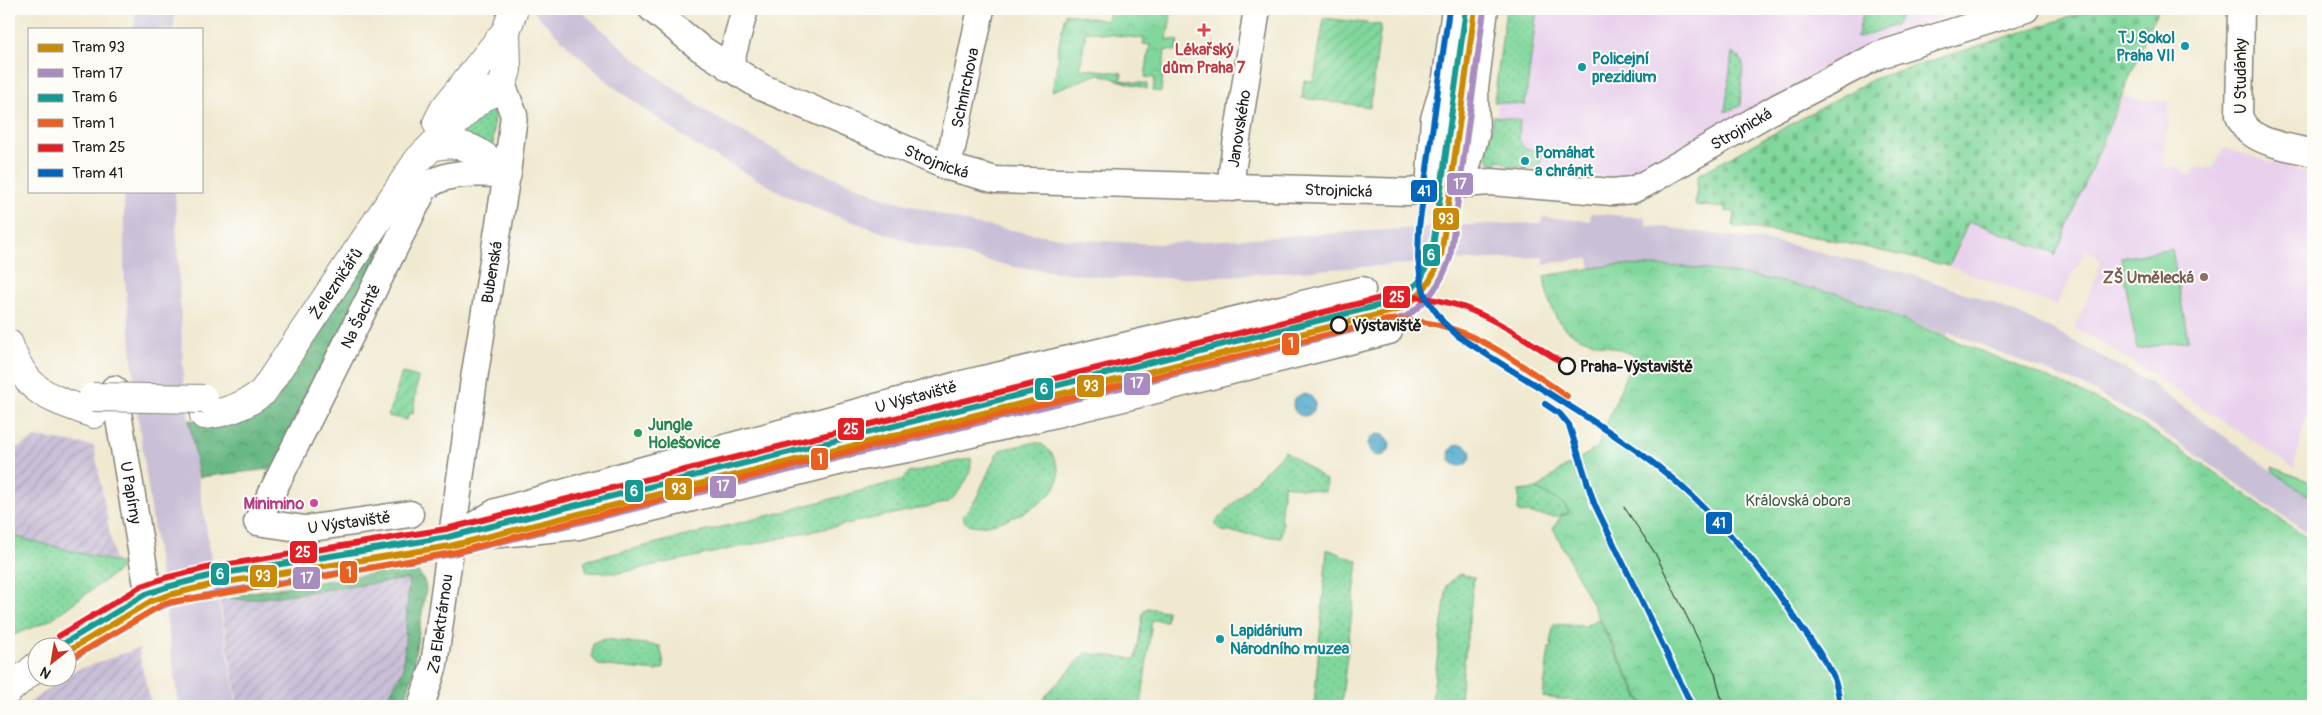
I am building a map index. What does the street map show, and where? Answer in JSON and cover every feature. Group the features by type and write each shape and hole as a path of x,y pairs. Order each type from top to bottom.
{"main road":[{"path":"501,89 507,70 510,20"},
{"name":"Železničářů","path":"425,153 444,109 510,20"},
{"name":"Železničářů","path":"9,344 24,376 36,389 66,403 100,400 204,407 223,414 248,402 269,386 338,278 425,153 482,98 501,89"},
{"path":"425,153 451,143 469,146 507,174"},
{"name":"U Výstaviště","path":"78,640 164,590 410,549 452,539"},
{"path":"9,690 28,674"}],"street":[{"name":"Strojnická","path":"652,9 700,48 761,87 948,167 996,180 1408,192 1491,182 1612,192 1632,190 1778,107 1879,55 2026,9"},
{"path":"729,68 745,9"},
{"name":"Schnirchova","path":"948,167 981,9"},
{"name":"Janovského","path":"1232,188 1232,170 1257,9"},
{"path":"1429,188 1434,119 1446,78 1455,9"},
{"path":"1462,184 1476,134 1475,88 1486,9"},
{"name":"U Studánky","path":"2241,9 2239,115 2241,122 2245,129 2255,136 2313,153"},
{"path":"444,109 470,94 501,89"},
{"name":"Bubenská","path":"452,539 507,174 514,115 506,94 501,89"},
{"name":"Na Šachtě","path":"257,522 424,189 432,181 444,177 507,174"},
{"name":"U Výstaviště","path":"452,539 496,512 653,467 958,385 1362,290"},
{"name":"U Výstaviště","path":"452,539 579,526 850,459 908,450 1389,331"},
{"name":"U Papírny","path":"100,400 149,597"},
{"name":"U Výstaviště","path":"257,522 305,529 410,514"},
{"name":"Za Elektrárnou","path":"421,706 434,665 452,539"}],"shaded area":[{"path":"136,9 174,9 174,28 134,28"},
{"path":"531,9 579,9 635,59 673,88 712,115 795,161 883,197 974,224 1067,239 1159,244 1465,225 1543,223 1543,217 1590,221 1590,213 1646,218 1646,225 1782,243 1911,274 1988,301 2052,329 2150,383 2313,500 2313,537 2194,453 2134,414 2082,385 1949,332 1947,336 1839,294 1815,288 1752,276 1687,267 1612,265 1591,268 1589,258 1544,264 1544,257 1467,260 1194,278 1111,278 1015,267 918,245 825,212 780,192 693,144 613,86 575,53"},
{"path":"1508,9 1969,9 1939,18 1876,43 1631,179 1491,163"},
{"name":"ZŠ Umělecká","path":"2122,97 2169,102 2168,130 2165,130 2165,167 2183,168 2184,175 2195,175 2194,169 2196,168 2213,168 2224,148 2313,175 2313,408 2308,407 2294,468 2141,367 2075,328 2102,261 2086,249 2056,305 1949,266 1969,221 2055,255"},
{"path":"124,192 175,192 184,390 237,706 179,706 134,389 124,269"},
{"path":"38,437 94,446 115,562 9,535 9,452"},
{"path":"410,578 403,671 382,706 238,706 219,597 248,600"},
{"path":"139,648 141,664 152,706 25,706 49,688 78,688 78,669"}],"green space":[{"path":"1109,9 1172,9 1167,39 1178,41 1176,51 1165,50 1161,92 1153,91 1155,78 1145,77 1150,45 1143,44 1144,39 1086,31 1080,68 1122,73 1121,80 1147,84 1147,89 1099,74 1052,91 1065,13 1107,21"},
{"path":"1506,9 1537,9 1525,105 1494,102"},
{"path":"1864,9 1907,9 1908,12 1901,15 1896,25 1857,38"},
{"path":"2095,9 2158,9 2055,256 2054,253 1969,221 1949,266 1823,238 1733,226 1735,212 1725,211 1725,208 1695,205 1698,175 1873,79"},
{"path":"1324,18 1381,25 1370,107 1302,98 1304,80 1314,81"},
{"path":"1732,53 1740,58 1743,64 1740,106 1725,112"},
{"path":"494,106 493,147 455,132"},
{"path":"1494,116 1520,120 1519,140 1525,149 1543,151 1537,167 1509,167 1503,161 1498,160 1495,165 1489,161 1487,156"},
{"path":"399,208 406,210 280,468 199,477 189,420 243,422 265,413 276,402 311,340"},
{"path":"2172,249 2188,340 2137,349 2121,258"},
{"name":"Královská obora","path":"1612,265 1687,267 1752,276 1839,294 2065,385 2130,418 2162,437 2313,542 2313,706 1644,706 1553,528 1561,516 1569,513 1564,504 1537,489 1559,471 1597,448 1634,355 1572,334 1563,326 1555,314 1544,276"},
{"path":"402,373 418,377 413,414 409,413 407,420 388,416"},
{"path":"903,409 912,442 574,517 570,502 876,421"},
{"path":"1036,442 1050,451 1058,467 1059,475 1057,482 1048,496 1038,504 1012,518 985,525 974,525 965,522 963,516 976,499 997,453 1000,450"},
{"path":"1285,451 1326,480 1325,492 1284,485 1280,521 1283,521 1281,538 1222,531 1214,523"},
{"path":"971,458 968,477 949,502 619,573 587,572 584,561 775,514 901,480 909,473"},
{"path":"2272,467 2313,483 2313,500 2273,471"},
{"path":"1537,489 1564,504 1569,513 1554,517 1518,512 1519,491"},
{"path":"9,535 126,565 50,620 9,637"},
{"path":"1327,549 1358,561 1341,706 1314,706"},
{"path":"411,568 422,576 426,589 414,661 416,661 404,706 382,706 403,671 409,579 247,600 219,597"},
{"path":"1459,574 1474,577 1459,706 1431,706 1447,585"},
{"path":"1147,608 1167,611 1166,621 1152,620 1141,706 1040,706 1047,694 1086,653 1136,659 1143,613"},
{"path":"1598,619 1643,706 1614,706 1543,697 1549,648 1552,648 1550,643 1554,624 1585,626"},
{"path":"604,639 660,646 664,668 657,671 598,665 592,656 593,644"}],"water":[{"path":"1304,394 1312,397 1315,405 1312,413 1304,416 1296,413 1293,405 1296,397"},
{"path":"1379,434 1387,437 1390,445 1387,453 1379,456 1371,453 1368,445 1371,437"},
{"path":"1460,444 1468,447 1471,455 1468,463 1460,466 1452,463 1449,455 1452,447"}],"tram line":[{"name":"41","path":"1449,9 1419,227 1418,258 1421,282 1426,298 1443,322 1458,336 1596,423 1640,453 1687,491 1729,533 1785,603 1827,664 1836,684 1839,705"},
{"name":"6","path":"73,638 146,594 213,575 448,537 1397,301 1420,281 1432,254 1466,9"},
{"name":"93","path":"78,645 151,601 169,595 214,584 450,546 1401,309 1421,293 1441,256 1475,9"},
{"name":"17","path":"78,655 155,609 171,603 216,593 452,554 1405,317 1433,292 1450,258 1484,10"},
{"name":"25","path":"59,636 142,586 165,578 211,567 446,529 1385,297 1412,297 1437,300 1460,306 1503,326 1567,366"},
{"name":"1","path":"78,654 165,603 456,552 819,459 1387,320 1414,321 1438,325 1461,332 1503,354 1567,396"},
{"name":"41","path":"1545,404 1560,414 1569,425 1594,503 1692,706"},
{"path":"1624,507 1655,553 1715,673 1723,706"}],"place":[{"name":"Lékařský dům Praha 7","path":"1204,30"},
{"name":"TJ Sokol Praha VII","path":"2185,46"},
{"name":"Policejní prezidium","path":"1582,67"},
{"name":"Pomáhat a chránit","path":"1525,161"},
{"name":"ZŠ Umělecká","path":"2204,277"},
{"name":"Výstaviště","path":"1339,325"},
{"name":"Praha-Výstaviště","path":"1567,366"},
{"name":"Jungle Holešovice","path":"638,433"},
{"name":"Minimino","path":"314,503"},
{"name":"Lapidárium Národního muzea","path":"1220,639"}]}
